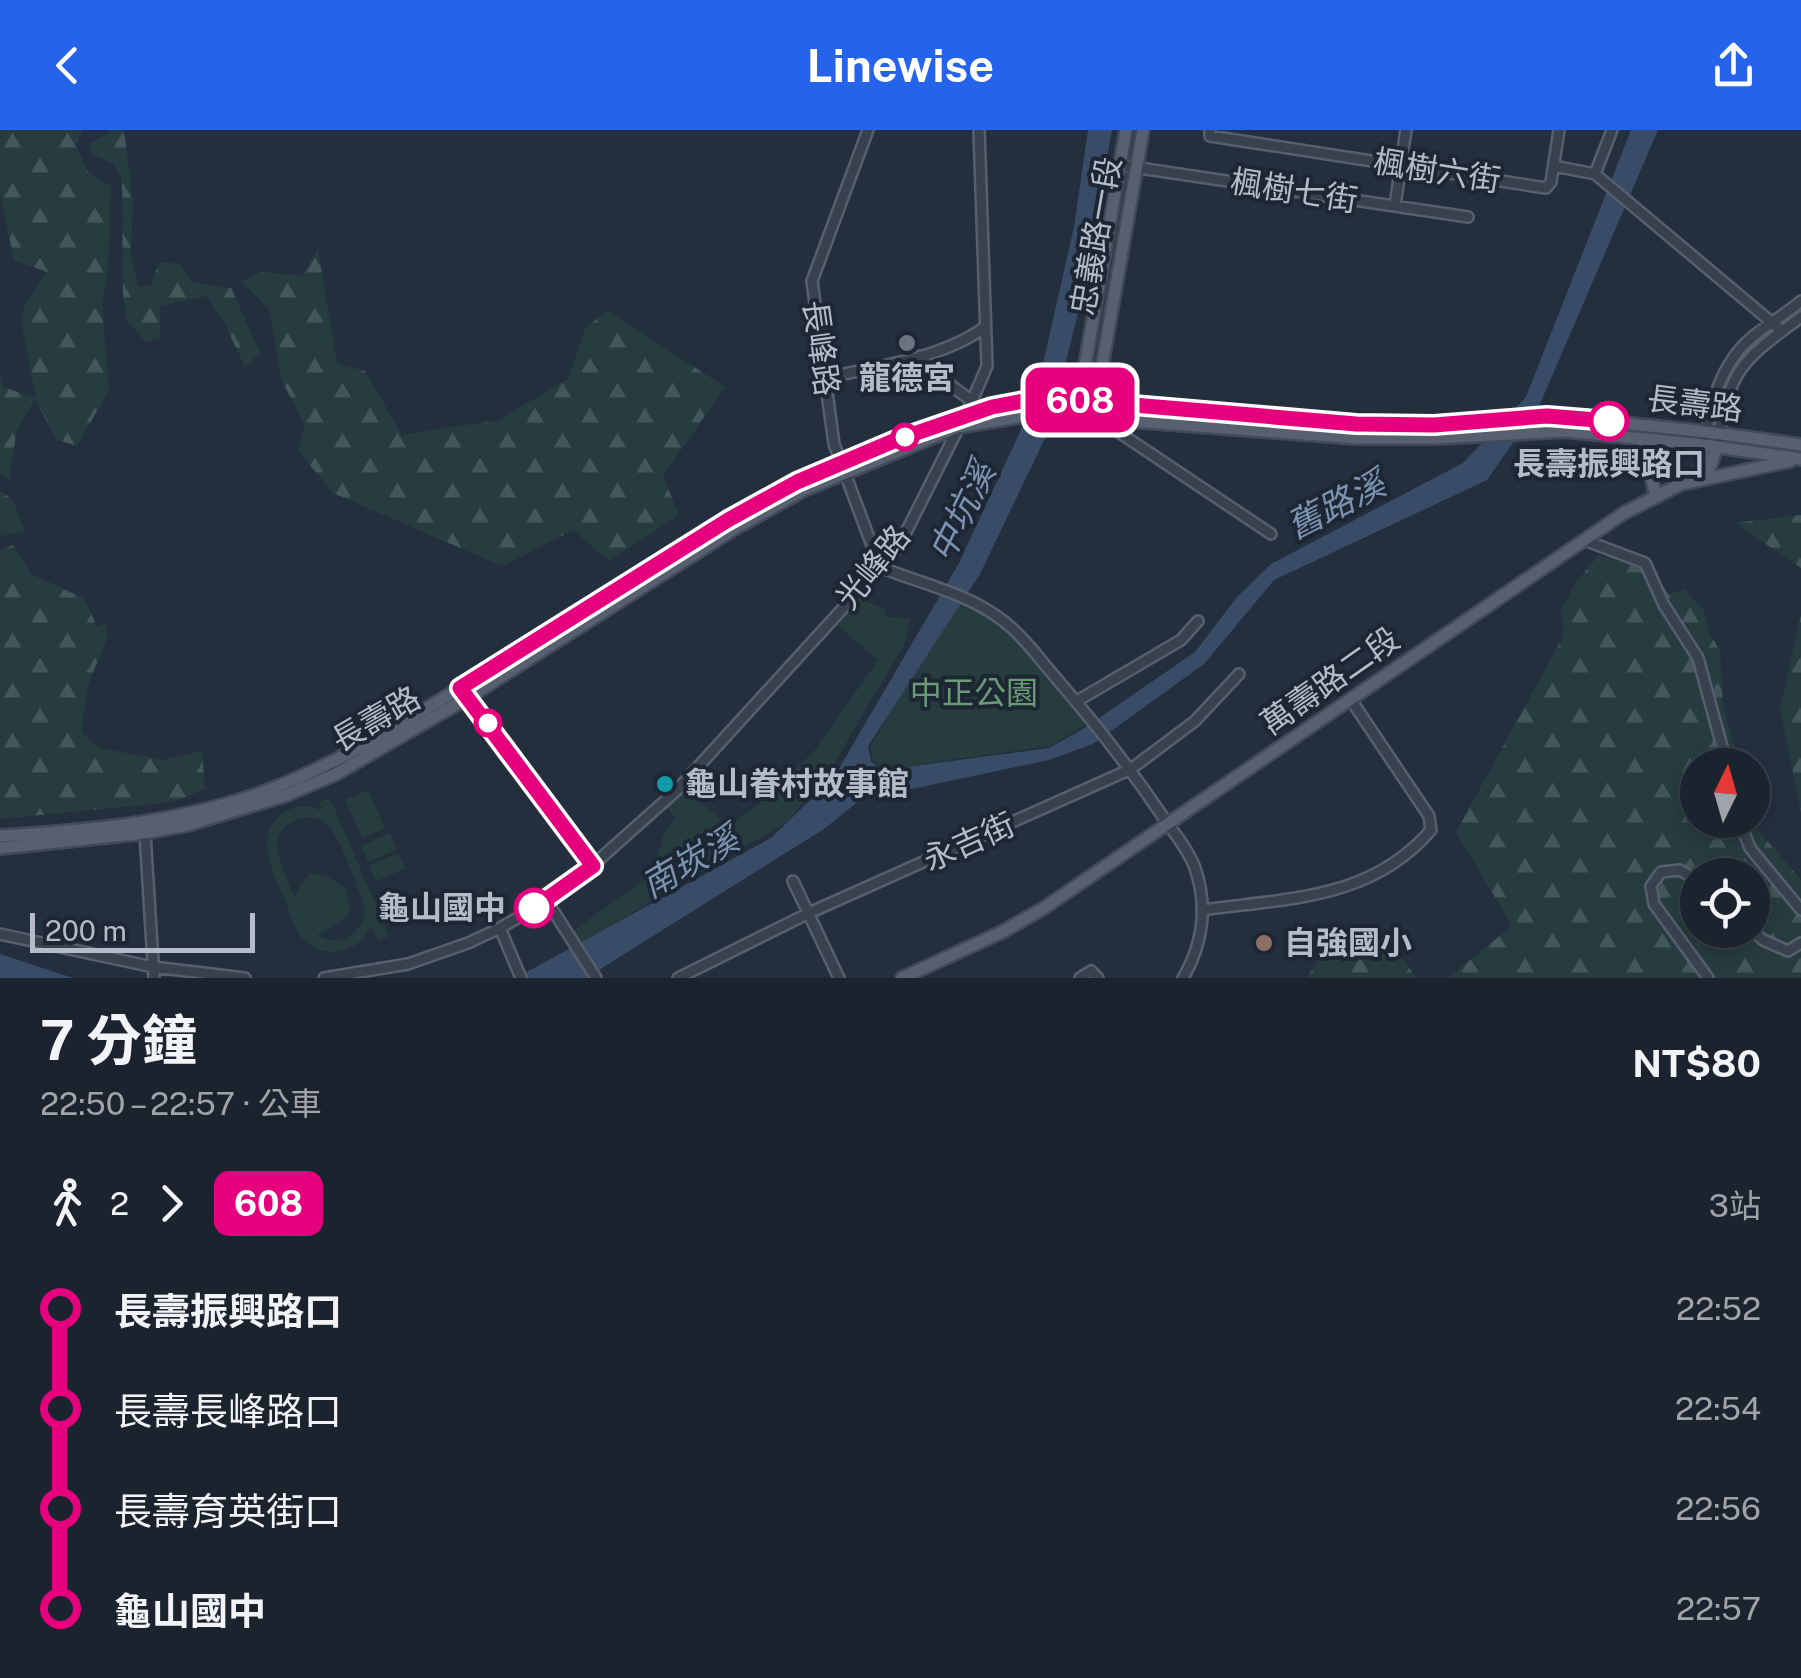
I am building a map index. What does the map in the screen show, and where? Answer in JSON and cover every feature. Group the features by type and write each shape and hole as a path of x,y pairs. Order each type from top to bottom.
{"main road":[{"name":"忠義路一段","path":"1079,400 1126,130"},
{"name":"忠義路一段","path":"1094,416 1143,130"},
{"path":"1012,409 1063,399 1436,432"},
{"path":"1079,400 1094,416"},
{"name":"長壽路","path":"0,848 145,833 188,825 287,796 336,774 708,539 969,407 1012,409"},
{"path":"1012,409 1356,438 1436,432"},
{"name":"長壽路","path":"842,468 1012,409"},
{"name":"長壽路","path":"1436,432 1547,416 1582,418 1801,456"},
{"name":"長壽路","path":"1436,432 1582,432 1642,439 1712,439"},
{"path":"1642,439 1656,496"},
{"path":"1708,476 1712,439"},
{"name":"萬壽路二段","path":"902,978 1044,908 1584,540 1656,496 1708,476 1801,456"},
{"name":"長壽路","path":"0,836 143,822 256,794 349,754 465,692"}],"street":[{"name":"長峰路","path":"868,130 812,281 842,468 880,567"},
{"name":"光峰路","path":"324,978 408,964 468,943 546,901 593,866 676,791 898,548 986,366 979,130"},
{"path":"1395,206 1406,130"},
{"path":"1559,130 1554,166 1600,178 1782,331"},
{"path":"1600,178 1612,130"},
{"name":"楓樹六街","path":"1210,133 1546,188 1554,166"},
{"name":"楓樹七街","path":"1119,165 1468,217"},
{"path":"1712,439 1725,369 1750,339 1801,301"},
{"path":"1712,439 1736,372 1754,351 1801,316"},
{"path":"826,378 920,356 972,337 985,327"},
{"path":"920,356 969,407"},
{"path":"1094,416 1271,534"},
{"path":"1584,540 1645,563 1664,605 1698,658 1722,748"},
{"path":"880,567 972,602 1007,624 1131,769 1194,868 1202,910 1198,947 1183,978"},
{"path":"1076,701 1181,640 1198,620"},
{"name":"永吉街","path":"678,978 809,913 1131,769 1195,720 1239,674"},
{"path":"465,692 593,866"},
{"path":"1202,910 1352,886 1389,869 1431,830 1429,816 1351,700"},
{"path":"145,833 154,973"},
{"path":"1746,838 1801,910"},
{"path":"1680,870 1660,872 1652,886 1654,904 1680,940"},
{"path":"793,881 839,978"},
{"path":"546,901 596,978"},
{"path":"500,928 521,978"},
{"path":"0,934 154,973 245,978"},
{"path":"1770,943 1788,950 1801,943"},
{"path":"1686,948 1708,978"},
{"path":"1080,978 1094,974"}],"green space":[{"path":"0,130 82,130 76,145 88,172 111,186 108,268 102,304 109,390 77,446 57,440 35,399 17,429 9,480 0,474 0,375 3,387 36,398 22,325 24,305 47,272 14,260 0,195"},
{"path":"110,130 124,130 133,201 131,253 138,286 151,285 159,262 181,264 191,282 231,288 260,353 245,367 224,322 206,296 160,306 160,338 146,342 127,321 123,295 122,181 114,164 91,153 89,144"},
{"path":"318,248 337,364 365,371 402,435 498,420 568,379 586,327 608,311 725,387 663,476 679,515 610,561 573,530 502,566 333,493 298,451 305,425 281,379 270,311 242,282 260,272 302,276"},
{"path":"1653,449 1685,453 1683,472 1662,479"},
{"path":"0,491 13,500 25,531 0,536"},
{"path":"1801,515 1801,568 1735,523"},
{"path":"13,545 31,574 85,599 97,627 106,623 108,636 88,685 81,732 100,748 162,760 202,751 205,789 173,802 0,819 0,550"},
{"path":"1599,555 1647,573 1669,595 1684,589 1704,611 1708,630 1720,651 1723,705 1735,748 1680,748 1680,838 1765,838 1801,880 1801,978 1448,978 1512,926 1456,832 1564,635 1561,610 1576,582"},
{"path":"858,598 885,609 885,617 910,618 906,641 831,769 787,822 579,944 571,932 650,876 664,834 675,818 667,807 686,791 729,825 764,800 814,751 878,660 838,626"},
{"name":"中正公園","path":"954,600 991,618 1035,658 1088,723 1050,746 886,769 873,761 870,747"},
{"path":"1801,615 1801,812 1780,709"},
{"path":"368,790 385,828 363,838 345,800"},
{"path":"330,798 389,936 378,941 371,926 358,943 330,952 311,945 297,930 268,855 269,831 290,810 304,807 322,811 319,802","holes":["308,817 329,826 351,869 363,906 361,924 342,939 317,935 347,917 350,907 346,889 330,878 311,873 295,898 280,861 278,838 283,829"]},
{"path":"390,833 397,850 368,862 361,846"},
{"path":"398,853 405,869 376,881 369,865"},
{"path":"1378,927 1417,978 1306,978 1332,941"}],"water":[{"path":"1088,130 1112,130 1080,306 1047,434 980,574 868,746 871,762 884,770 1049,748 1195,652 1237,597 1271,564 1463,463 1526,397 1631,130 1658,130 1540,404 1487,480 1274,580 1204,664 1093,744 1049,760 860,800 824,829 586,978 516,978 771,838 834,777 959,563 1019,434 1039,381 1074,227"},
{"path":"0,954 73,978 0,978"}],"bus line":[{"name":"608","path":"534,908 593,866 460,688 728,520 840,462 965,413 1029,400 1095,401 1356,424 1434,425 1547,416 1609,421"}],"place":[{"name":"龍德宮","path":"907,343"},
{"name":"長壽振興路口","path":"1609,421"},
{"name":"龜山眷村故事館","path":"665,784"},
{"name":"龜山國中","path":"534,908"},
{"name":"自強國小","path":"1264,943"}],"water label":[{"name":"舊路溪","path":"1336,505"},
{"name":"中坑溪","path":"962,512"},
{"name":"南崁溪","path":"690,862"}]}
